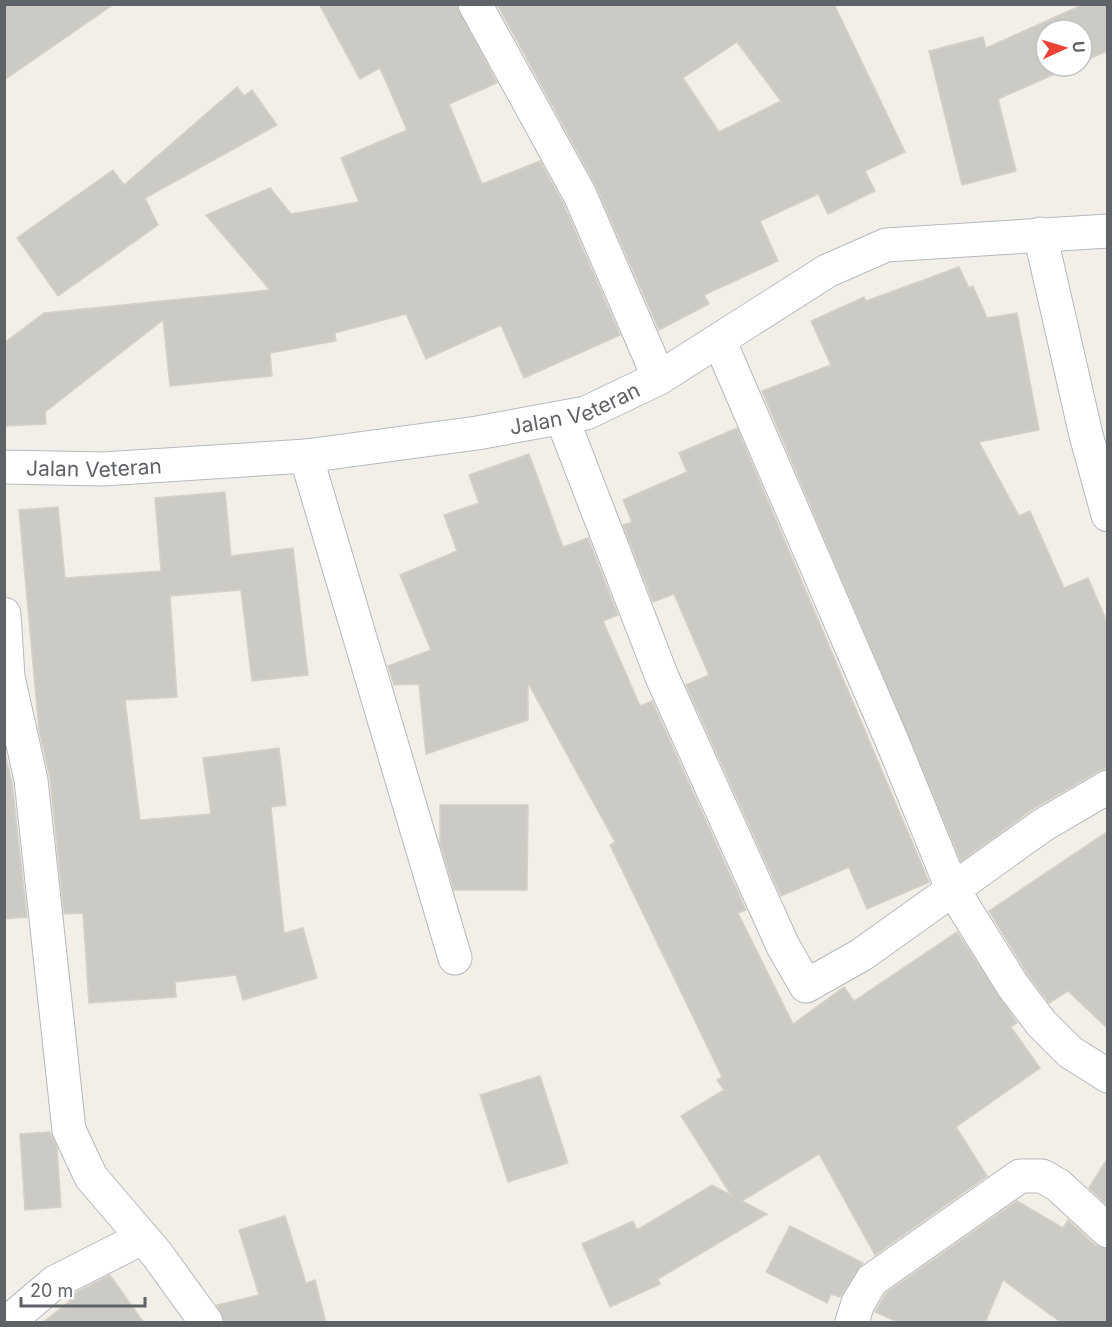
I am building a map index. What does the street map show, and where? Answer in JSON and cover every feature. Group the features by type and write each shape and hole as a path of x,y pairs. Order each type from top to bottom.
{"street":[{"path":"475,4 580,195 659,378"},
{"name":"Jalan Veteran","path":"4,467 103,470 306,456 477,433 586,413 659,378 826,271 886,245 1107,231"},
{"path":"1040,234 1086,435 1107,515"},
{"path":"719,340 892,741 952,888 1013,986 1041,1023 1070,1052 1107,1076"},
{"path":"562,418 662,677 783,946 806,986 861,955 1043,825 1107,787"},
{"path":"306,456 455,958"},
{"path":"4,614 8,677 31,780 69,1130 91,1177 156,1253 206,1323"},
{"path":"852,1323 858,1303 872,1280 1020,1176 1042,1176 1058,1185 1107,1231"},
{"path":"8,1323 54,1282 142,1238"}],"building":[{"path":"4,4 114,4 4,80"},
{"path":"319,4 456,4 497,83 449,104 482,184 540,161 563,203 620,335 524,378 501,325 426,359 406,314 335,333 336,341 270,353 272,376 170,386 163,320 45,412 46,424 4,426 4,343 44,313 270,290 206,215 270,188 291,214 359,202 341,158 407,130 380,68 360,79"},
{"path":"497,4 834,4 905,152 865,171 875,191 828,214 818,194 760,221 778,261 704,295 709,304 659,330 596,186","holes":["737,42 781,101 719,132 683,78"]},
{"path":"1084,4 1107,4 1107,51 1094,57 1094,18 1053,18"},
{"path":"1034,26 1034,78 1046,78 998,99 1016,171 962,185 929,51 983,37 986,48"},
{"path":"237,87 244,96 252,90 277,125 145,198 158,225 58,296 17,238 113,170 124,185"},
{"path":"959,267 969,288 973,286 987,318 1017,313 1039,430 979,442 1019,516 1030,511 1064,588 1088,578 1107,622 1107,768 1033,809 961,861 762,391 831,365 811,321 864,297 866,301"},
{"path":"737,428 929,882 867,909 849,867 781,896 686,685 709,675 674,594 653,602 623,525 632,522 623,500 687,472 679,453"},
{"path":"529,454 563,547 588,538 618,615 603,621 640,706 652,701 746,910 738,913 793,1024 844,987 854,1001 957,932 1017,1023 1011,1027 1040,1068 956,1127 987,1176 875,1255 819,1154 742,1201 767,1214 658,1279 660,1284 610,1307 582,1244 633,1221 637,1230 712,1185 731,1195 681,1116 724,1090 717,1080 722,1077 610,845 615,842 528,683 528,720 426,754 419,684 394,685 388,666 431,650 400,575 457,551 444,515 479,503 469,475"},
{"path":"225,492 231,556 293,548 308,675 252,681 241,590 170,596 177,697 125,700 140,820 211,814 203,758 279,748 286,805 271,807 284,933 303,928 317,978 243,1000 236,975 175,982 176,997 89,1003 83,913 64,914 50,778 39,730 19,510 58,507 65,578 161,571 155,498"},
{"path":"4,750 12,783 27,917 4,919"},
{"path":"440,805 528,805 527,890 454,890 440,843"},
{"path":"1107,832 1107,1028 1068,991 1049,1003 1028,975 989,911"},
{"path":"540,1076 568,1163 508,1182 480,1095"},
{"path":"50,1132 57,1148 61,1207 25,1210 20,1134"},
{"path":"1107,1159 1107,1205 1089,1188"},
{"path":"1017,1201 1063,1228 1068,1220 1095,1245 1107,1249 1107,1323 1062,1323 1003,1280 985,1323 900,1323 875,1312 886,1293"},
{"path":"285,1216 306,1283 315,1280 326,1323 224,1323 217,1305 259,1295 239,1230"},
{"path":"790,1226 863,1263 840,1297 831,1294 827,1303 766,1272"},
{"path":"110,1275 144,1323 42,1323 70,1301 67,1297"}]}
